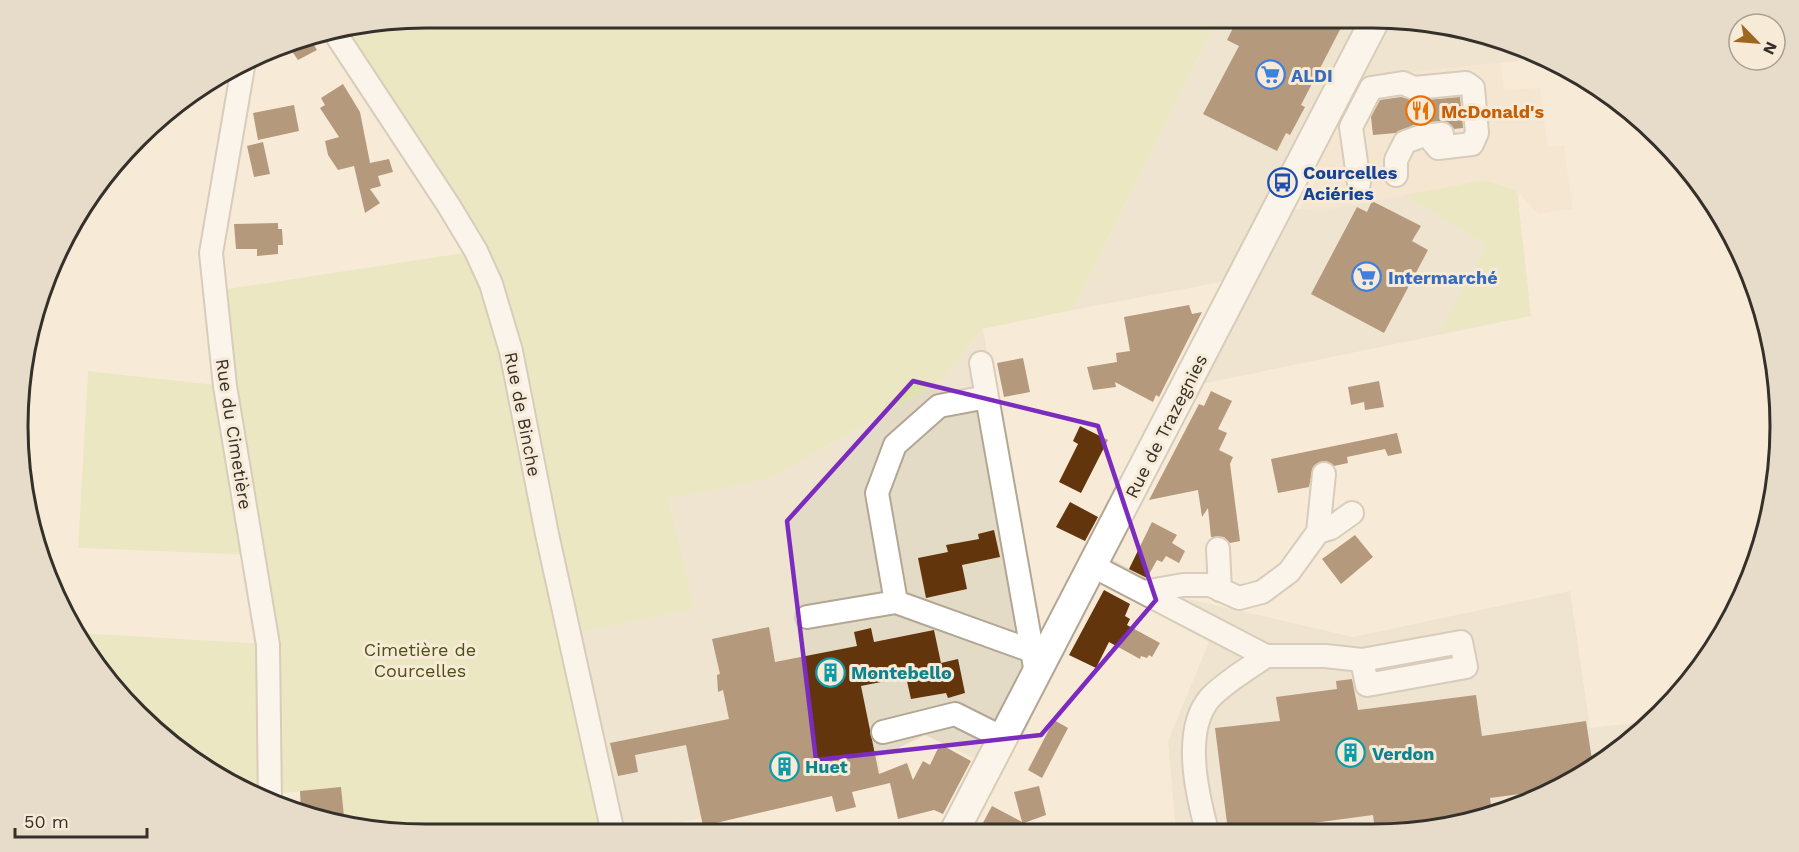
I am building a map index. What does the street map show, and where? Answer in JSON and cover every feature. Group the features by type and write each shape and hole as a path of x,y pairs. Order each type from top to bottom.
{"main road":[{"name":"Rue de Trazegnies","path":"958,824 1003,738 1034,662 1093,566 1371,28"}],"street":[{"name":"Rue de Binche","path":"338,38 454,215 476,251 491,284 511,351 547,534 611,824"},
{"name":"Rue du Cimetière","path":"242,74 211,253 225,386 268,645 270,791"},
{"path":"1359,183 1351,128 1371,88 1403,83 1414,88 1466,83 1473,88 1477,131 1428,135 1405,142 1396,160 1396,175"},
{"path":"981,363 1034,662"},
{"path":"896,602 877,493 895,445 939,406 987,398"},
{"path":"1143,592 1183,585 1210,585 1239,598 1262,592 1289,572 1318,531 1324,474"},
{"path":"1318,531 1331,528 1352,513"},
{"path":"1218,549 1220,590"},
{"path":"1093,566 1266,656 1325,656 1362,660"},
{"path":"807,617 896,602 1034,662"},
{"path":"1205,824 1196,790 1195,725 1210,698 1266,656"},
{"path":"883,732 955,714 1003,738"}],"highlighted area":[{"path":"913,381 1098,426 1156,600 1041,735 816,760 787,521"}],"shaded area":[{"path":"1213,28 1399,29 1476,42 1527,60 1346,79 1282,202 1296,209 1323,211 1485,180 1517,191 1531,316 1206,383 1192,376 1242,278 1073,310"},
{"path":"1501,63 1504,90 1540,88 1548,147 1564,145 1573,209 1538,214 1517,191 1485,180 1343,209 1299,210 1317,178 1308,170 1363,77"},
{"path":"983,329 1042,662 989,765 925,735 878,758 882,781 672,824 611,824 569,635 693,609 669,498 772,478 941,380"},
{"path":"1100,553 1184,598 1353,637 1570,591 1590,728 1638,722 1594,757 1549,783 1501,802 1451,816 1373,824 1175,824 1168,741 1209,642 1087,577"}],"green space":[{"name":"Cimetière de Courcelles","path":"426,28 1213,28 1073,310 983,329 941,380 772,478 669,499 694,609 569,635 611,824 400,823 344,815 340,788 276,794 250,783 205,757 164,725 127,688 87,633 268,644 254,555 78,548 88,371 225,386 214,291 476,251 338,38 374,32"},
{"path":"1485,180 1517,191 1531,316 1439,333 1487,245 1405,195"}],"building":[{"name":"ALDI","path":"1233,28 1341,28 1301,105 1305,107 1290,135 1286,133 1277,151 1203,114 1239,46 1227,40"},
{"path":"314,45 317,50 298,60 293,52"},
{"path":"343,84 360,112 370,163 389,159 393,172 378,176 381,186 370,189 380,203 365,213 354,166 338,170 328,155 325,141 339,137 320,108 325,105 321,98"},
{"name":"McDonald's","path":"1401,97 1415,101 1460,97 1463,128 1454,129 1448,122 1441,121 1418,123 1396,133 1373,135 1371,117 1380,100"},
{"path":"294,105 299,131 258,140 253,113"},
{"path":"263,142 270,174 254,177 247,146"},
{"name":"Intermarché","path":"1372,201 1421,226 1412,241 1428,250 1384,333 1311,294 1357,207 1367,212"},
{"path":"278,223 278,229 282,229 283,245 278,245 278,254 257,256 257,249 236,249 234,224"},
{"path":"1189,305 1192,314 1202,312 1159,397 1156,395 1153,402 1115,382 1116,387 1093,390 1087,367 1117,362 1116,353 1130,351 1124,317"},
{"path":"1023,358 1030,392 1004,397 997,363"},
{"path":"1379,381 1384,407 1365,410 1364,402 1351,405 1348,387"},
{"path":"1211,391 1232,401 1218,429 1227,433 1219,450 1233,457 1230,464 1240,541 1230,543 1224,537 1211,537 1208,508 1202,517 1198,490 1149,500 1199,404 1204,406"},
{"path":"1080,426 1108,440 1081,493 1059,482 1078,444 1073,441"},
{"path":"1397,433 1402,453 1388,456 1385,449 1347,457 1348,463 1334,466 1326,461 1319,462 1313,467 1309,487 1278,493 1271,459"},
{"path":"1070,502 1098,517 1085,541 1056,527"},
{"path":"1152,522 1177,535 1172,543 1185,551 1179,563 1166,556 1162,562 1157,560 1147,578 1129,569"},
{"path":"994,530 1000,557 962,565 967,589 926,598 918,558 948,552 946,545 979,539 978,534"},
{"path":"1355,535 1373,557 1341,584 1322,559"},
{"path":"1104,590 1130,604 1125,616 1130,619 1127,625 1160,643 1152,657 1141,656 1140,659 1109,642 1096,668 1069,655"},
{"path":"769,627 775,662 857,646 854,632 871,628 874,642 934,630 941,663 958,659 965,693 948,698 946,693 911,699 906,677 861,686 879,774 907,763 913,780 923,761 930,765 940,744 971,761 943,814 934,810 898,819 890,783 852,792 856,807 836,812 832,796 712,824 703,824 686,745 635,755 638,772 618,776 610,743 729,719 723,690 718,692 717,675 720,674 712,639"},
{"name":"Verdon","path":"1352,679 1358,710 1476,695 1482,736 1586,721 1592,758 1549,783 1525,793 1490,798 1491,805 1451,816 1374,824 1373,815 1306,824 1227,824 1215,728 1280,721 1276,697 1337,689 1336,681"},
{"path":"1054,720 1068,728 1042,778 1028,770"},
{"path":"1039,786 1046,815 1024,823 1026,824 982,824 992,806 1022,822 1014,792"},
{"path":"341,787 344,815 301,803 300,791"}],"place":[{"name":"ALDI","path":"1270,75"},
{"name":"McDonald's","path":"1420,111"},
{"name":"Courcelles Aciéries","path":"1282,182"},
{"name":"Intermarché","path":"1367,277"},
{"name":"Montebello","path":"830,672"},
{"name":"Verdon","path":"1351,753"},
{"name":"Huet","path":"784,766"}]}
